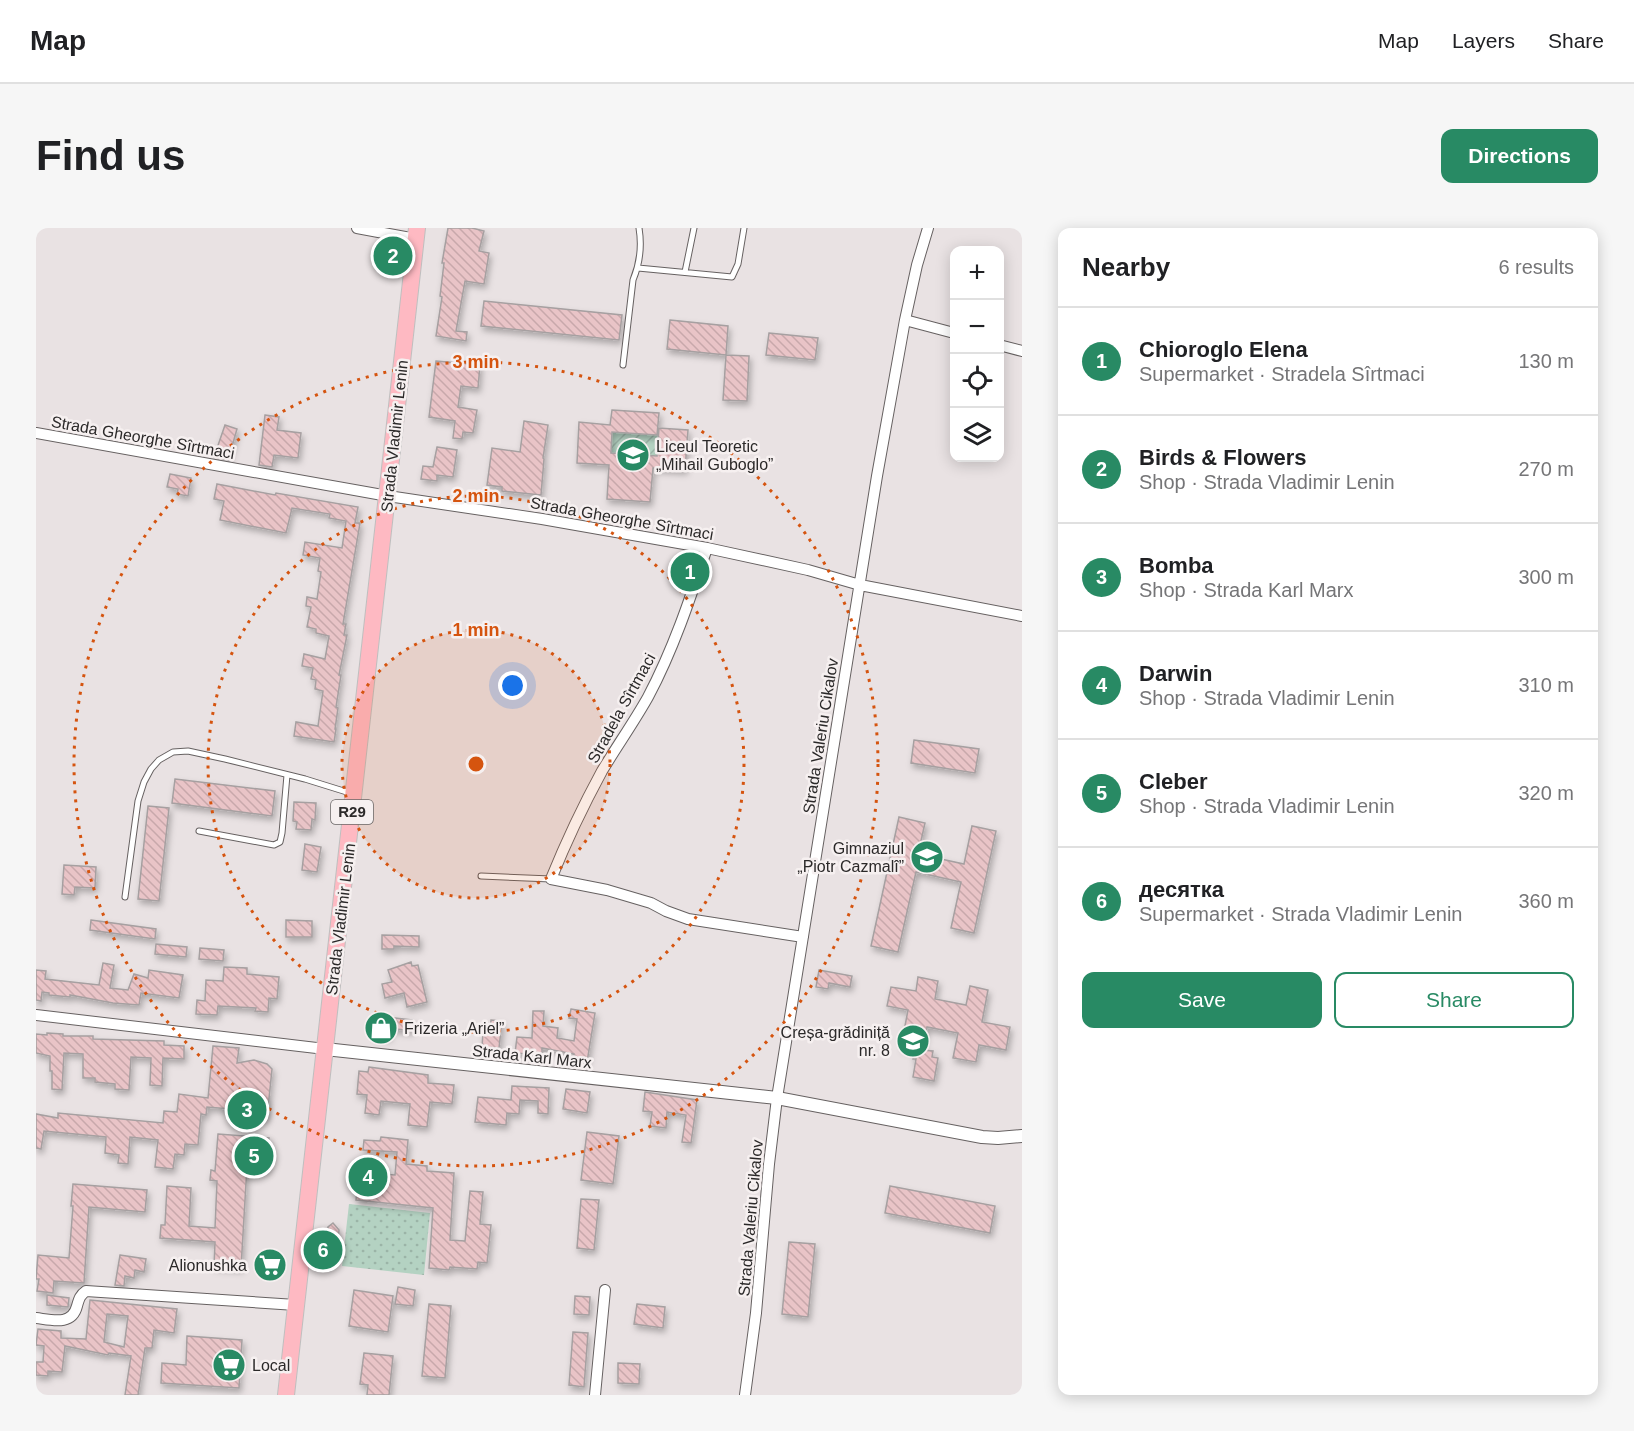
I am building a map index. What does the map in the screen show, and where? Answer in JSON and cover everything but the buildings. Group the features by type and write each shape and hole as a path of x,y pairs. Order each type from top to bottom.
{"main road":[{"name":"Strada Vladimir Lenin","path":"286,1395 416,233"}],"street":[{"path":"357,228 416,233"},
{"name":"Strada Valeriu Cikalov","path":"745,1395 756,1313 777,1098 904,320 928,228"},
{"path":"904,320 950,332"},
{"path":"1004,346 1022,351"},
{"name":"Strada Gheorghe Sîrtmaci","path":"36,433 388,496 542,519 707,548 807,570 860,585 1022,616"},
{"name":"Stradela Sîrtmaci","path":"551,879 567,840 602,772 647,698 661,670 688,606 707,548"},
{"path":"551,879 607,890 651,903 687,919 803,937"},
{"name":"Strada Karl Marx","path":"36,1015 777,1098 982,1137 1022,1136"},
{"path":"36,1318 63,1321 70,1318 75,1313 80,1295 86,1290 296,1305"},
{"path":"596,1395 605,1290"}],"lane":[{"path":"623,365 633,280 638,268 642,242 639,228"},
{"path":"685,272 694,228"},
{"path":"638,268 732,277 738,264 744,228"},
{"path":"125,897 138,801 144,782 159,760 173,752 188,751 354,794"},
{"path":"199,831 274,845 280,842 286,775"},
{"path":"481,876 551,879"}],"green space":[{"path":"612,432 658,435 657,456 611,453"},
{"path":"349,1204 430,1213 424,1275 342,1266"}],"place":[{"name":"Birds & Flowers","path":"393,256"},
{"name":"Liceul Teoretic „Mihail Guboglo”","path":"633,455"},
{"name":"Chioroglo Elena","path":"690,572"},
{"name":"Gimnaziul „Piotr Cazmalî”","path":"927,857"},
{"name":"Frizeria „Ariel”","path":"381,1028"},
{"name":"Creșa-grădiniță nr. 8","path":"913,1041"},
{"name":"Bomba","path":"247,1110"},
{"name":"Cleber","path":"254,1156"},
{"name":"Darwin","path":"368,1177"},
{"name":"десятка","path":"323,1250"},
{"name":"Alionushka","path":"270,1265"},
{"name":"Local","path":"229,1365"}]}
